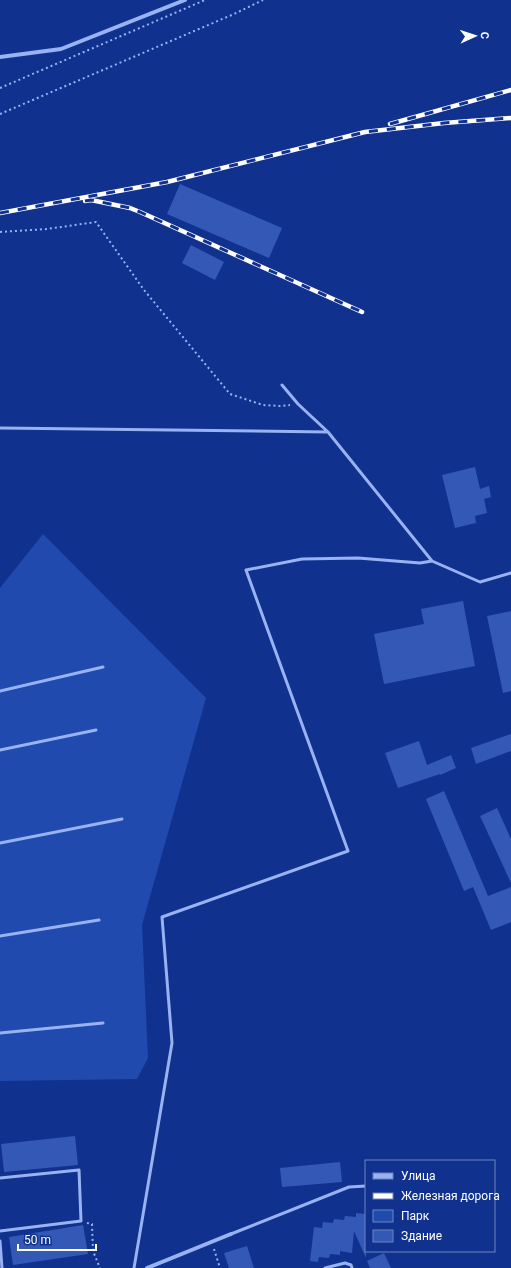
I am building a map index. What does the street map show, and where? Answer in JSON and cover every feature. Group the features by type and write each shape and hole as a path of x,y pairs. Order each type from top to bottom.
{"street":[{"path":"0,57 60,49 185,0"},
{"path":"147,1268 231,1234"}],"lane":[{"path":"282,386 298,404 328,432 432,561 480,582 511,573"},
{"path":"0,428 328,432"},
{"path":"134,1268 172,1043 162,917 348,851 246,570 302,558 358,558 420,563 432,561"},
{"path":"0,691 103,667"},
{"path":"0,750 96,730"},
{"path":"0,843 122,819"},
{"path":"0,936 99,920"},
{"path":"0,1033 103,1023"},
{"path":"0,1178 78,1170 81,1221 0,1231"},
{"path":"231,1234 349,1187 365,1186"},
{"path":"0,1241 2,1268"},
{"path":"325,1268 345,1263 351,1265 352,1268"}],"path":[{"path":"0,88 205,0"},
{"path":"0,114 234,14 263,0"},
{"path":"0,232 47,229 96,222 144,290 230,394 264,405 280,406 298,404"},
{"path":"81,1221 92,1224 93,1251 100,1268"},
{"path":"212,1242 220,1268"}],"green space":[{"path":"43,534 206,698 142,925 148,1058 137,1079 0,1081 0,588"}],"building":[{"path":"180,184 282,228 269,258 167,214"},
{"path":"191,245 224,262 215,280 182,263"},
{"path":"475,467 480,489 489,486 491,497 484,499 487,513 475,516 476,523 455,528 442,475"},
{"path":"463,601 475,666 384,684 374,634 424,624 421,609"},
{"path":"511,611 511,691 503,693 487,616"},
{"path":"511,734 511,751 476,764 471,748"},
{"path":"419,741 427,765 451,755 456,768 440,775 398,788 385,753"},
{"path":"444,791 488,896 511,887 511,922 491,930 473,887 464,891 426,799"},
{"path":"497,808 511,839 511,883 480,816"},
{"path":"75,1136 78,1165 4,1172 1,1144"},
{"path":"340,1162 342,1182 282,1187 280,1168"},
{"path":"356,1213 365,1214 366,1258 354,1231 352,1253 340,1251 340,1255 330,1254 329,1258 319,1257 318,1262 310,1261 314,1227 322,1228 323,1222 333,1223 334,1219 344,1220 345,1216 356,1217"},
{"path":"83,1225 88,1254 13,1265 9,1237"},
{"path":"247,1246 254,1268 229,1268 224,1253"},
{"path":"384,1253 391,1268 370,1268 367,1261"}],"railway":[{"path":"390,124 511,90"},
{"path":"0,213 167,182 365,132 444,123 511,118"},
{"path":"85,201 91,200 130,208 140,212 362,312"}]}
